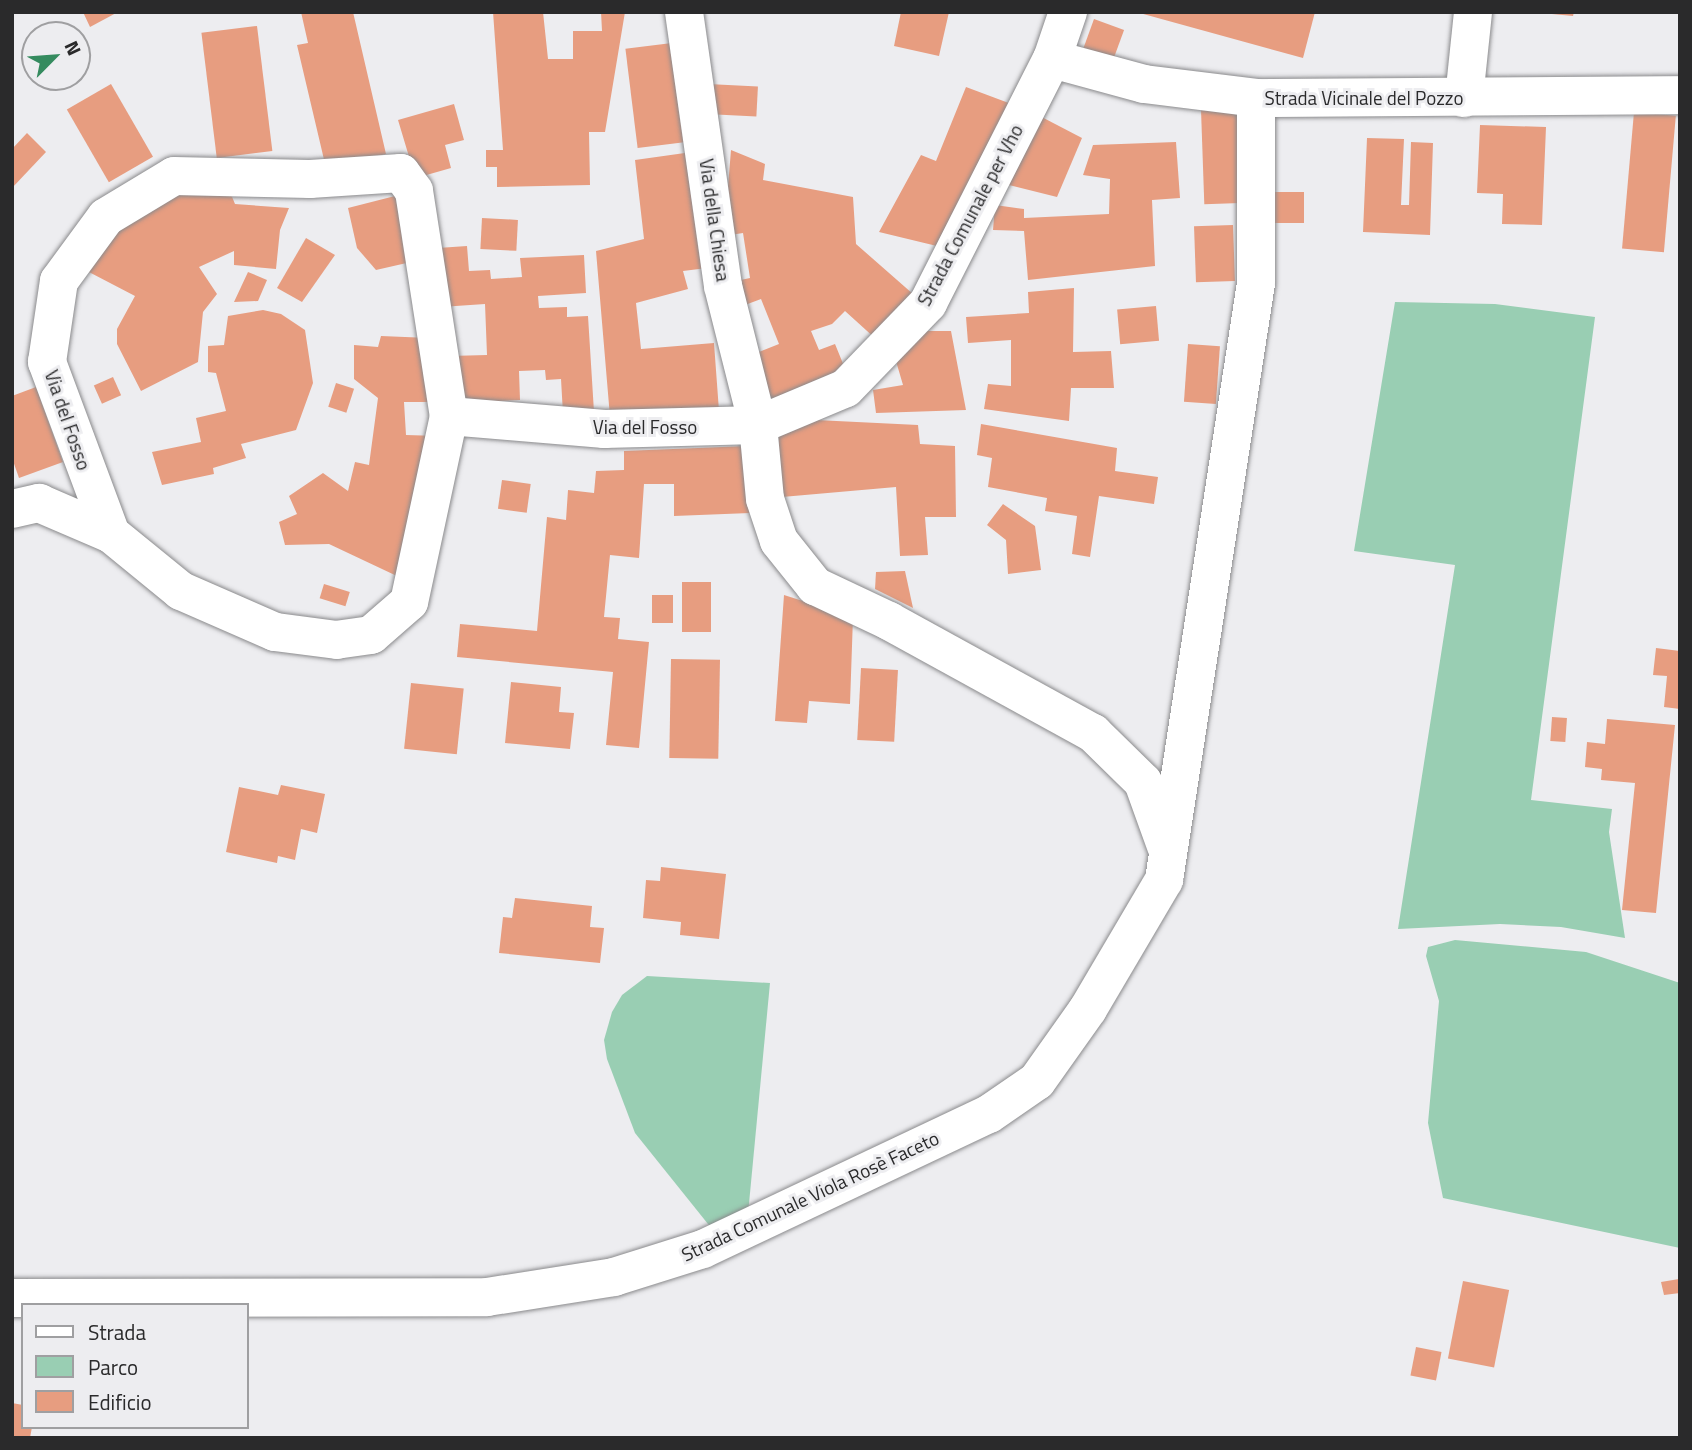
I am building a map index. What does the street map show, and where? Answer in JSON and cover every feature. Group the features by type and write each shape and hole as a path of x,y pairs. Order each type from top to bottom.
{"street":[{"name":"Via della Chiesa","path":"684,12 723,286 758,425 771,525 801,574 815,586 889,621 1093,733 1143,782 1168,851"},
{"name":"Strada Comunale per Vho","path":"758,425 846,388 928,303 1052,58 1069,12"},
{"path":"1464,98 1473,12"},
{"name":"Strada Vicinale del Pozzo","path":"1052,58 1144,84 1256,99 1680,95"},
{"name":"Strada Comunale Viola Rosè Faceto","path":"12,1298 487,1297 614,1277 703,1249 989,1114 1037,1082 1088,1009 1164,880 1256,283 1256,99"},
{"name":"Via del Fosso","path":"401,173 414,191 449,416 409,602 371,635 337,640 275,632 181,591 111,534 47,362 59,281 106,216 174,176 310,179 401,173"},
{"name":"Via del Fosso","path":"449,416 604,429 758,425"},
{"path":"12,509 38,503 111,534"}],"green space":[{"path":"1395,302 1495,304 1595,317 1531,800 1612,809 1609,832 1625,938 1561,927 1500,924 1398,929 1455,565 1354,551"},
{"path":"1455,940 1586,952 1680,983 1680,1248 1443,1198 1428,1123 1439,1001 1426,956 1428,947"},
{"path":"647,976 770,983 748,1214 712,1229 635,1133 607,1059 604,1040 612,1012 622,995"}],"building":[{"path":"83,12 118,12 91,26 91,21 87,21"},
{"path":"301,12 353,12 386,154 326,168 297,45 308,43"},
{"path":"493,12 543,12 548,59 573,59 573,31 602,31 601,12 625,12 605,132 589,132 590,185 497,187 497,167 486,167 486,150 503,150"},
{"path":"901,12 949,12 939,56 894,46"},
{"path":"1136,12 1315,12 1303,58"},
{"path":"1552,12 1574,12 1573,16"},
{"path":"1094,19 1124,30 1113,59 1083,48"},
{"path":"257,26 272,151 217,158 201,33"},
{"path":"680,42 692,141 638,148 625,49"},
{"path":"111,84 153,157 109,182 67,110"},
{"path":"708,84 758,87 756,117 706,114"},
{"path":"966,87 1014,105 941,247 879,232 921,155 936,161"},
{"path":"454,104 464,140 445,145 451,168 423,176 410,160 398,120"},
{"path":"1237,109 1240,203 1204,204 1201,110"},
{"path":"1634,112 1676,116 1664,252 1622,248"},
{"path":"1034,113 1082,138 1057,197 997,182"},
{"path":"1480,125 1546,127 1542,225 1502,224 1503,194 1477,193"},
{"path":"27,133 46,152 12,188 12,149"},
{"path":"1367,138 1404,139 1401,205 1409,205 1411,142 1433,143 1430,235 1363,232"},
{"path":"1176,142 1180,198 1152,200 1155,266 1028,280 1024,231 993,230 995,205 1024,209 1024,218 1109,214 1110,179 1083,175 1093,145"},
{"path":"731,150 765,164 763,180 853,197 856,244 913,294 877,340 845,311 832,324 811,331 819,350 835,344 846,371 772,400 754,354 779,344 761,299 745,305 736,281 750,278 743,233 724,236"},
{"path":"692,152 707,268 683,271 688,289 636,303 641,349 714,343 719,411 610,417 596,251 644,239 635,160"},
{"path":"189,186 228,187 235,204 289,208 280,230 276,269 234,265 234,251 199,267 217,294 203,312 198,362 141,391 117,344 117,329 135,296 87,271 117,227"},
{"path":"1267,192 1304,192 1304,223 1267,223"},
{"path":"395,196 411,262 376,270 357,248 348,208"},
{"path":"482,218 518,220 516,251 480,249"},
{"path":"1233,225 1235,281 1196,282 1194,226"},
{"path":"306,238 335,255 302,302 277,288"},
{"path":"467,246 469,271 490,270 491,279 522,277 520,258 584,255 586,293 538,296 539,308 567,307 567,317 588,316 594,412 563,414 561,379 546,380 545,370 519,371 520,400 452,403 450,356 487,355 485,304 441,307 438,248"},
{"path":"248,272 267,280 258,301 234,302"},
{"path":"1074,288 1073,352 1111,351 1114,388 1071,388 1069,421 984,409 988,384 1011,386 1011,340 968,343 966,317 1029,313 1028,292"},
{"path":"1156,306 1159,341 1120,344 1117,309"},
{"path":"263,310 281,314 305,330 313,383 296,430 241,444 246,458 213,468 214,474 162,485 152,452 201,442 196,418 226,411 216,373 208,372 208,346 224,345 228,316"},
{"path":"914,331 951,331 966,410 876,413 873,390 903,385 893,351"},
{"path":"381,336 429,338 430,402 404,402 406,435 439,436 399,577 329,544 285,545 279,522 297,514 289,496 323,473 348,491 355,462 369,465 378,398 354,379 354,345 378,347"},
{"path":"1188,344 1220,346 1216,404 1184,402"},
{"path":"113,377 121,395 102,404 94,386"},
{"path":"336,383 354,389 346,413 328,407"},
{"path":"36,387 63,462 19,478 12,458 12,396"},
{"path":"816,420 918,425 920,444 955,446 956,517 925,517 928,555 900,556 896,487 782,497 778,436"},
{"path":"981,424 1117,448 1115,471 1158,477 1154,504 1099,496 1090,557 1072,554 1077,516 1045,511 1047,498 988,487 992,458 977,455"},
{"path":"747,446 750,513 674,516 674,484 644,484 639,558 610,555 604,617 620,618 618,639 649,642 639,748 606,745 613,672 457,657 460,624 537,631 547,517 566,520 568,490 594,493 596,471 624,470 624,451"},
{"path":"502,480 531,484 527,513 498,509"},
{"path":"1003,504 1035,526 1041,570 1008,574 1006,540 987,525"},
{"path":"905,571 913,608 875,589 876,572"},
{"path":"682,582 711,582 711,632 682,632"},
{"path":"324,584 350,592 345,606 320,598"},
{"path":"652,595 673,595 673,623 652,623"},
{"path":"784,595 853,617 850,704 809,701 807,723 775,721"},
{"path":"1656,648 1680,651 1680,709 1664,707 1667,676 1653,675"},
{"path":"671,659 720,660 718,759 669,758"},
{"path":"861,668 898,670 894,742 857,740"},
{"path":"511,682 561,687 559,712 574,713 570,749 505,743"},
{"path":"411,683 464,689 457,754 404,749"},
{"path":"1552,717 1567,718 1565,742 1550,741"},
{"path":"1607,719 1675,725 1656,913 1622,910 1635,783 1601,780 1602,769 1585,767 1587,742 1605,744"},
{"path":"281,785 325,794 317,833 301,829 295,860 278,856 277,863 226,852 239,787 278,795"},
{"path":"661,867 726,874 719,939 680,935 681,922 643,918 646,880 660,881"},
{"path":"515,898 592,906 590,927 604,928 600,963 499,953 503,917 512,918"},
{"path":"1679,1279 1680,1293 1664,1295 1661,1282"},
{"path":"1463,1281 1509,1290 1494,1368 1448,1359"},
{"path":"1416,1347 1442,1352 1436,1380 1410,1375"},
{"path":"12,1403 21,1405 21,1429 32,1429 30,1438 12,1438"}]}
